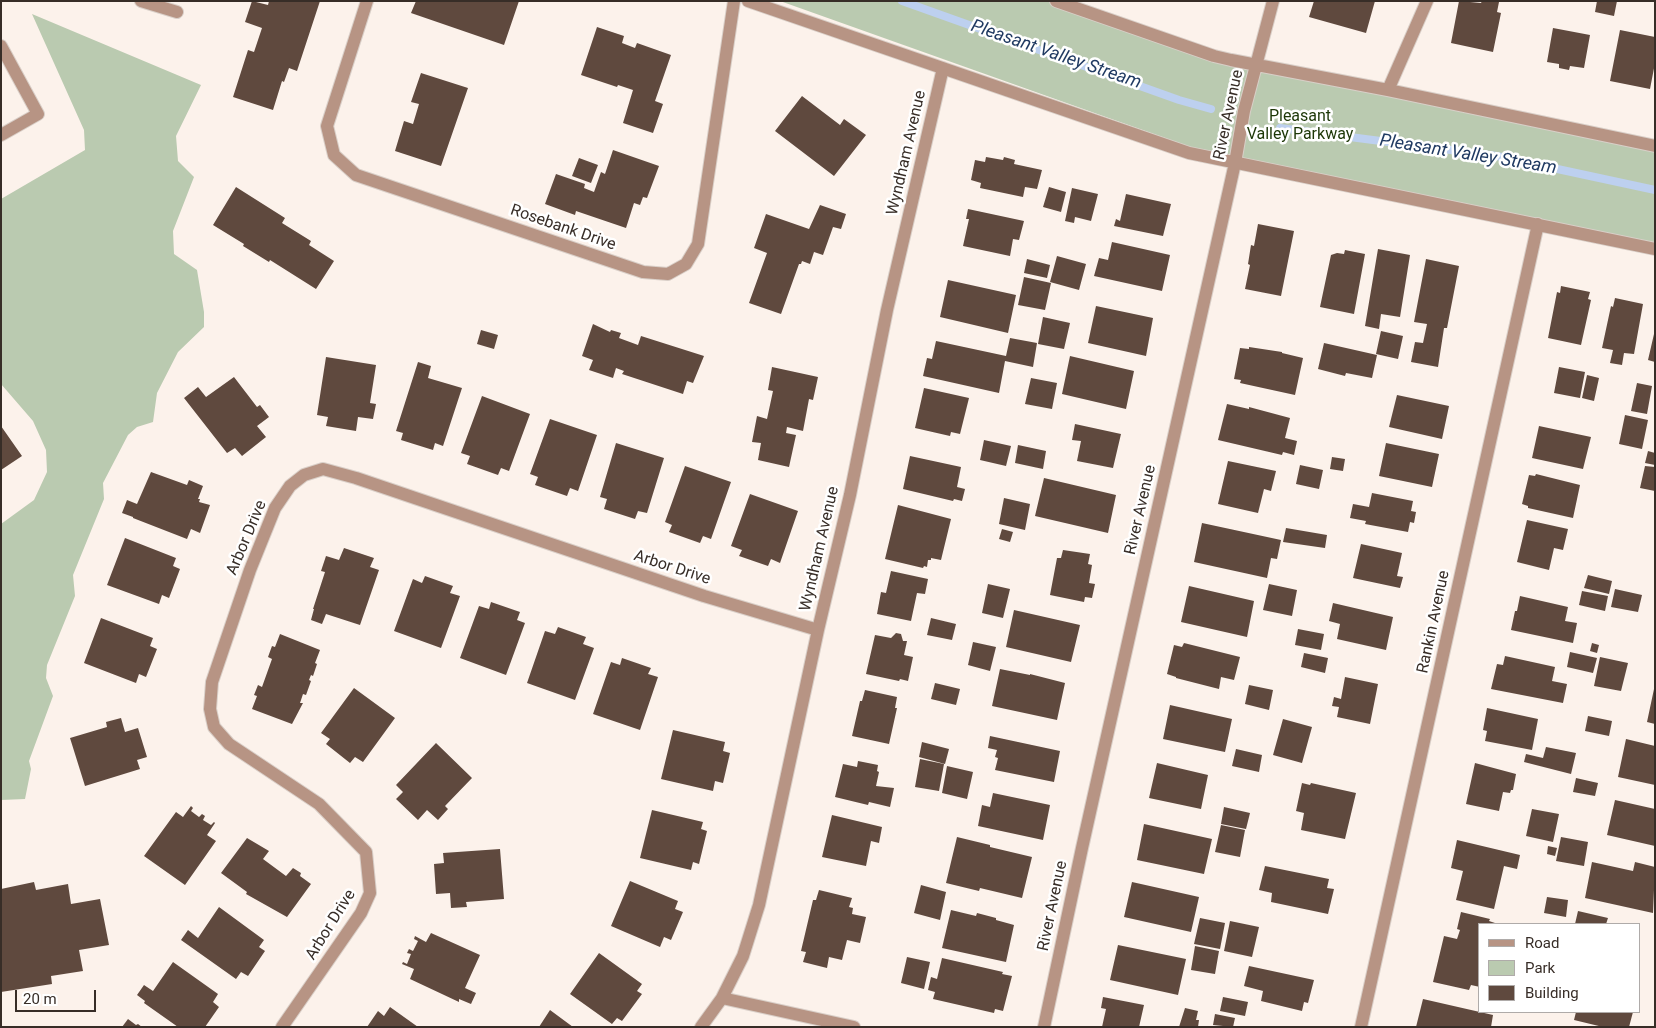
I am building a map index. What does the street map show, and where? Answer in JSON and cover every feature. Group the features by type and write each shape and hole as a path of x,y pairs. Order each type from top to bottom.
{"street":[{"path":"141,1 177,12"},
{"name":"Rosebank Drive","path":"367,1 327,126 334,155 356,174 643,272 668,274 686,264 698,244 734,1"},
{"path":"748,1 1189,153 1655,249"},
{"path":"1056,1 1214,56 1655,146"},
{"name":"River Avenue","path":"1044,1027 1082,848 1236,163 1244,110 1273,1"},
{"path":"1388,90 1427,1"},
{"path":"1,46 38,114 1,135"},
{"name":"Wyndham Avenue","path":"701,1027 722,998 743,956 759,905 818,630 850,495 887,310 943,68"},
{"name":"Rankin Avenue","path":"1361,1027 1538,224"},
{"name":"Arbor Drive","path":"282,1027 361,913 370,893 366,852 319,804 229,744 214,728 210,709 212,682 250,570 275,508 290,486 304,475 323,469 356,478 704,596 818,630"},
{"path":"722,998 854,1027"}],"green space":[{"name":"Pleasant Valley Parkway","path":"780,1 1073,1 1255,66 1655,152 1655,250 1235,163"},
{"path":"32,14 201,85 176,136 178,161 194,177 173,231 174,254 197,270 204,312 204,327 178,352 157,393 153,422 137,427 128,435 103,483 104,499 73,575 75,596 47,665 46,678 53,696 29,761 31,769 25,799 1,800 1,524 34,500 47,472 46,450 33,421 1,384 1,199 85,150 84,130"}],"building":[{"path":"252,1 268,5 269,1 320,1 297,71 289,68 284,82 282,81 273,110 233,97 248,50 254,52 262,28 245,22"},
{"path":"416,1 519,1 504,45 411,13"},
{"path":"1314,1 1375,1 1366,33 1309,17"},
{"path":"1459,1 1499,2 1497,12 1501,13 1493,52 1451,43"},
{"path":"1597,1 1617,1 1614,16 1595,12"},
{"path":"597,27 624,36 622,43 635,48 637,43 671,55 655,101 663,104 653,133 623,123 633,90 618,85 617,87 581,75"},
{"path":"1553,28 1590,35 1584,68 1570,66 1569,70 1559,68 1559,64 1547,62"},
{"path":"1620,30 1655,37 1655,63 1650,89 1610,81"},
{"path":"421,73 468,88 441,166 395,151 404,121 413,124 419,104 411,102"},
{"path":"802,96 840,125 844,119 866,135 834,176 775,131"},
{"path":"613,150 659,166 647,198 643,197 640,205 634,203 626,228 576,211 575,215 545,204 556,174 585,184 584,188 594,192 601,172 605,174"},
{"path":"986,157 1003,160 1004,157 1015,160 1014,164 1042,170 1037,189 1025,187 1023,197 980,188 981,183 971,180 975,160 985,162"},
{"path":"579,158 598,165 591,183 572,176"},
{"path":"236,187 285,218 282,223 311,241 309,245 334,261 316,289 270,260 269,262 243,246 244,244 213,225"},
{"path":"1049,187 1066,192 1061,212 1043,207"},
{"path":"1072,188 1098,194 1091,221 1075,217 1074,223 1065,221"},
{"path":"1126,194 1171,204 1163,236 1114,226 1116,219 1120,221"},
{"path":"820,205 846,214 841,229 833,227 823,255 814,252 810,264 802,261 799,264 781,314 749,303 767,253 754,248 766,214 809,229"},
{"path":"968,209 1024,221 1019,240 1013,239 1010,256 963,246 969,219 966,219"},
{"path":"1258,224 1294,231 1281,296 1245,289 1250,265 1248,264 1251,245 1254,246"},
{"path":"1112,242 1170,255 1162,291 1094,276 1099,258 1108,260"},
{"path":"1378,249 1410,255 1400,317 1381,314 1379,329 1365,326"},
{"path":"1345,250 1365,254 1354,314 1320,307 1331,255 1337,253 1344,254"},
{"path":"1057,256 1086,264 1079,290 1050,282"},
{"path":"1027,259 1050,265 1047,278 1024,273"},
{"path":"1426,259 1459,266 1447,328 1444,328 1438,367 1411,362 1415,342 1423,343 1427,324 1414,322"},
{"path":"1024,277 1051,283 1045,310 1018,305"},
{"path":"948,280 1016,295 1008,333 940,317"},
{"path":"1561,286 1590,292 1588,299 1591,300 1581,345 1548,338 1557,292 1560,293"},
{"path":"1615,298 1643,304 1634,354 1624,353 1622,365 1610,363 1613,350 1602,348 1611,306 1613,307"},
{"path":"1096,306 1153,318 1146,356 1088,343"},
{"path":"1043,317 1070,323 1064,349 1038,344"},
{"path":"593,324 610,332 611,330 621,333 619,338 638,345 641,336 704,356 693,383 687,381 683,394 622,374 624,371 616,368 613,378 589,370 593,360 582,356"},
{"path":"481,330 498,335 494,349 477,344"},
{"path":"1381,331 1403,336 1398,359 1376,354"},
{"path":"1655,334 1655,362 1648,360"},
{"path":"1010,338 1037,343 1033,367 1005,361 999,393 923,376 927,358 932,359 936,341 1006,356"},
{"path":"1324,343 1377,355 1372,378 1346,373 1345,376 1318,369"},
{"path":"1249,347 1282,352 1303,358 1295,395 1240,383 1241,380 1234,379 1240,348 1249,349"},
{"path":"1070,356 1134,371 1126,409 1062,394"},
{"path":"326,357 376,365 370,403 376,404 373,419 358,417 356,431 326,426 328,417 317,415"},
{"path":"418,362 431,366 428,378 462,388 443,446 435,443 433,450 401,440 403,433 396,431"},
{"path":"772,367 818,377 813,400 809,399 803,431 787,427 786,433 796,435 789,467 758,460 761,443 752,442 757,416 767,419 773,391 768,390"},
{"path":"1559,367 1585,372 1580,398 1554,393"},
{"path":"1587,375 1599,378 1594,401 1582,398"},
{"path":"234,377 257,407 260,405 269,417 257,426 266,437 242,456 235,448 227,453 184,398 198,387 206,397"},
{"path":"1031,378 1057,383 1052,409 1025,404"},
{"path":"1637,383 1652,386 1647,414 1631,411"},
{"path":"924,388 969,398 960,434 951,432 950,436 915,428"},
{"path":"1397,395 1449,406 1442,439 1389,427"},
{"path":"482,396 530,414 509,471 501,468 498,475 467,464 470,456 461,453"},
{"path":"1227,404 1249,409 1249,407 1290,418 1285,438 1297,441 1294,455 1283,452 1282,455 1218,440"},
{"path":"1625,415 1648,420 1642,449 1619,444"},
{"path":"550,419 597,435 578,491 570,488 567,496 535,485 538,477 530,474"},
{"path":"1075,424 1121,434 1113,468 1077,461 1081,441 1072,440"},
{"path":"1,426 22,456 1,470"},
{"path":"1539,426 1591,437 1583,469 1532,458"},
{"path":"984,440 1011,446 1006,466 980,460"},
{"path":"616,443 664,458 647,513 638,511 635,519 604,509 607,499 600,497"},
{"path":"1386,443 1439,454 1432,487 1379,476"},
{"path":"1018,445 1046,451 1043,469 1015,463"},
{"path":"1648,451 1655,453 1655,465 1645,463"},
{"path":"910,456 961,467 957,487 965,489 962,501 954,499 953,501 903,489"},
{"path":"1332,457 1345,459 1343,471 1330,469"},
{"path":"1228,461 1276,471 1271,491 1264,489 1258,513 1218,504"},
{"path":"1300,465 1323,470 1319,489 1296,484"},
{"path":"685,466 731,482 711,539 703,536 700,543 669,532 672,525 665,522"},
{"path":"1645,466 1655,467 1655,491 1640,488"},
{"path":"151,472 187,485 189,480 203,486 198,499 200,499 199,502 210,505 200,533 191,529 187,539 122,513 127,500 137,504"},
{"path":"1536,474 1580,485 1573,518 1528,508 1528,506 1522,504 1529,475 1535,476"},
{"path":"1044,478 1116,495 1108,533 1035,516"},
{"path":"1372,493 1413,501 1411,511 1416,512 1414,523 1410,522 1408,532 1365,524 1366,521 1350,518 1353,504 1369,507"},
{"path":"750,494 798,511 780,563 771,559 768,566 739,556 742,550 731,546"},
{"path":"1004,498 1030,504 1025,530 999,524"},
{"path":"898,505 951,519 941,560 931,558 931,560 928,560 927,567 924,566 923,568 885,559"},
{"path":"1527,520 1568,529 1563,550 1554,548 1549,570 1517,562"},
{"path":"1202,523 1281,540 1277,559 1271,558 1267,578 1194,562"},
{"path":"1286,528 1327,535 1325,548 1283,542"},
{"path":"1002,529 1013,532 1010,542 999,539"},
{"path":"125,538 176,558 173,566 180,569 169,598 162,595 159,604 107,585"},
{"path":"1361,544 1402,553 1397,576 1403,577 1400,588 1353,578"},
{"path":"344,548 374,558 370,567 379,570 360,625 326,614 322,624 311,620 325,572 321,571 326,556 339,560"},
{"path":"1063,550 1090,554 1088,564 1092,565 1089,583 1095,584 1092,598 1085,597 1084,602 1050,595 1057,558 1061,558"},
{"path":"891,571 928,579 925,594 917,593 911,621 877,614 881,592 886,593"},
{"path":"1588,575 1612,581 1609,594 1584,588"},
{"path":"425,576 453,586 450,593 460,596 441,648 394,631 413,579 422,583"},
{"path":"988,584 1010,589 1003,618 982,613"},
{"path":"1269,584 1297,590 1292,616 1263,610"},
{"path":"1189,586 1254,601 1247,637 1181,622"},
{"path":"1615,589 1642,595 1638,612 1611,607"},
{"path":"1582,591 1608,596 1605,611 1579,605"},
{"path":"1520,596 1568,607 1565,621 1577,623 1573,643 1511,630"},
{"path":"491,602 520,612 517,620 525,623 506,675 460,658 479,606 489,609"},
{"path":"1333,603 1393,617 1386,650 1337,639 1340,624 1329,621"},
{"path":"1014,610 1080,625 1071,662 1006,647"},
{"path":"101,618 153,638 150,646 157,649 146,677 139,674 136,683 84,663"},
{"path":"931,618 956,624 952,640 927,635"},
{"path":"558,627 586,637 583,644 594,648 575,700 527,683 545,631 555,634"},
{"path":"1298,629 1324,634 1321,650 1295,645"},
{"path":"896,633 901,634 903,641 907,641 904,655 913,657 908,681 866,674 875,635 891,638"},
{"path":"280,634 320,650 313,676 311,675 309,680 311,681 306,695 303,694 300,703 303,703 292,724 252,709 257,696 254,695 258,685 262,687 272,659 268,657 272,646 275,647"},
{"path":"973,642 996,647 990,671 968,665"},
{"path":"1184,643 1240,657 1234,680 1221,677 1219,689 1167,674 1174,645 1182,647"},
{"path":"1592,643 1599,645 1597,653 1590,651"},
{"path":"1570,652 1597,658 1593,673 1567,667"},
{"path":"1304,653 1328,658 1325,673 1301,667"},
{"path":"1505,656 1555,667 1552,681 1567,684 1563,703 1491,689 1497,664 1503,665"},
{"path":"1600,657 1628,663 1621,691 1594,686"},
{"path":"622,658 651,668 648,674 658,677 640,730 593,714 611,662 620,665"},
{"path":"1000,669 1065,683 1057,720 992,706"},
{"path":"1345,677 1378,684 1370,724 1337,717 1339,707 1332,706 1334,697 1341,699"},
{"path":"935,683 960,689 956,705 931,699"},
{"path":"1249,685 1273,690 1269,710 1245,704"},
{"path":"354,688 395,718 363,762 355,757 350,763 326,744 330,739 321,733"},
{"path":"1655,689 1655,724 1647,722"},
{"path":"865,690 897,697 895,708 897,708 889,744 852,736 860,701 862,701"},
{"path":"1170,705 1232,719 1225,752 1163,739"},
{"path":"1487,708 1538,719 1532,750 1485,741 1487,731 1483,730"},
{"path":"1588,716 1612,721 1609,736 1585,731"},
{"path":"121,718 125,732 138,728 147,757 137,760 140,769 85,786 70,738 107,727 106,722"},
{"path":"1283,719 1312,727 1302,763 1273,755"},
{"path":"673,730 725,742 723,751 730,753 723,783 715,781 713,791 661,779"},
{"path":"990,736 1060,751 1054,782 995,770 998,758 995,757 997,750 988,748"},
{"path":"1626,739 1655,746 1655,785 1618,777"},
{"path":"922,742 949,749 945,764 919,757"},
{"path":"436,743 472,778 445,806 448,809 438,820 427,810 418,820 396,799 403,792 396,785"},
{"path":"1546,747 1576,753 1571,774 1524,762 1526,754 1543,758"},
{"path":"1236,749 1262,755 1259,772 1232,766"},
{"path":"920,759 944,764 939,791 915,787"},
{"path":"858,761 878,765 877,771 879,772 876,786 894,788 890,807 869,802 868,805 835,797 843,764 857,767"},
{"path":"1157,763 1208,775 1201,809 1149,798"},
{"path":"1475,763 1516,774 1513,790 1510,793 1503,792 1499,811 1466,804"},
{"path":"947,766 973,772 967,799 942,793"},
{"path":"1576,778 1598,783 1595,796 1573,792"},
{"path":"1302,783 1310,785 1311,783 1356,793 1345,839 1301,830 1304,813 1296,811"},
{"path":"993,793 1050,805 1043,840 978,826 982,805 990,807"},
{"path":"1615,800 1655,809 1655,846 1607,835"},
{"path":"191,806 193,808 191,811 199,817 202,814 205,816 203,820 211,825 215,823 207,835 216,841 185,885 144,856 176,812 183,817"},
{"path":"1224,807 1250,813 1246,829 1221,824"},
{"path":"1532,809 1559,814 1553,842 1526,836"},
{"path":"652,810 703,822 701,829 707,831 699,864 693,862 691,870 640,858"},
{"path":"832,815 882,827 879,843 871,841 866,866 822,857"},
{"path":"1144,824 1212,839 1204,874 1137,860"},
{"path":"1221,825 1245,830 1240,857 1215,852"},
{"path":"957,837 1032,857 1022,898 980,888 979,891 946,883"},
{"path":"1561,837 1588,842 1584,866 1556,861"},
{"path":"247,838 269,851 263,859 286,876 293,868 301,873 300,876 311,884 287,917 246,894 247,892 221,873"},
{"path":"1457,840 1520,855 1517,869 1504,866 1494,909 1456,900 1463,871 1451,868"},
{"path":"1548,846 1557,848 1555,856 1547,854"},
{"path":"500,849 504,899 466,902 467,907 451,908 450,893 436,894 434,864 444,863 443,853"},
{"path":"1592,862 1633,871 1635,862 1655,867 1653,913 1585,898"},
{"path":"1265,866 1329,879 1327,888 1334,889 1328,914 1271,902 1272,893 1259,890"},
{"path":"630,881 678,901 675,909 683,912 671,940 664,937 660,947 611,926"},
{"path":"34,882 36,890 68,884 71,904 100,899 109,945 79,950 83,971 51,976 52,984 1,992 1,889"},
{"path":"1132,882 1199,897 1191,932 1124,917"},
{"path":"921,885 946,892 940,920 914,913"},
{"path":"819,890 852,898 849,907 853,908 852,914 866,917 860,943 847,940 842,960 829,957 827,968 803,962 806,952 801,951 813,900 816,900"},
{"path":"1547,897 1568,900 1566,917 1544,913"},
{"path":"219,907 264,940 259,947 265,951 248,976 241,972 236,979 181,940 188,930 198,938"},
{"path":"951,910 976,916 977,913 1014,925 1006,962 942,948"},
{"path":"1578,911 1608,918 1606,923 1575,923"},
{"path":"1461,912 1490,919 1489,921 1495,923 1478,923 1478,987 1471,985 1469,990 1433,982 1444,936 1457,939 1460,930 1457,929"},
{"path":"1200,918 1225,923 1220,949 1194,944"},
{"path":"1230,921 1259,927 1252,957 1224,951"},
{"path":"431,933 480,955 465,988 476,993 471,1004 459,999 459,1002 410,979 414,969 402,964 403,962 407,964 411,954 407,953 409,949 413,951 418,941 414,939 415,936 426,942"},
{"path":"1118,945 1186,959 1178,995 1110,980"},
{"path":"1195,946 1219,951 1215,974 1191,970"},
{"path":"599,953 642,984 637,991 642,994 622,1021 617,1018 612,1024 570,994"},
{"path":"907,957 930,962 924,989 901,983"},
{"path":"942,958 1003,972 1002,974 1012,976 1003,1011 995,1009 994,1013 933,999 935,992 928,990 931,977 937,979"},
{"path":"173,962 218,994 213,1002 219,1007 205,1027 178,1027 144,1003 145,1001 137,995 144,985 153,991"},
{"path":"1249,966 1314,980 1308,1003 1304,1002 1302,1011 1261,1001 1263,991 1244,986"},
{"path":"1103,997 1144,1005 1139,1027 1102,1027 1106,1009 1101,1008"},
{"path":"1223,997 1248,1002 1245,1016 1220,1011"},
{"path":"1423,999 1493,1015 1491,1027 1416,1027"},
{"path":"390,1007 418,1027 367,1027 378,1011 384,1016"},
{"path":"1185,1008 1198,1011 1196,1020 1199,1020 1198,1027 1179,1027"},
{"path":"550,1010 573,1027 539,1027"},
{"path":"1576,1013 1633,1013 1629,1027 1603,1027 1574,1020"},
{"path":"1215,1014 1235,1018 1233,1027 1213,1025"},
{"path":"128,1019 136,1025 138,1024 142,1027 122,1027"}],"waterway":[{"name":"Pleasant Valley Stream","path":"902,1 1179,100 1211,109"},
{"name":"Pleasant Valley Stream","path":"1280,128 1497,156 1655,190"}]}
